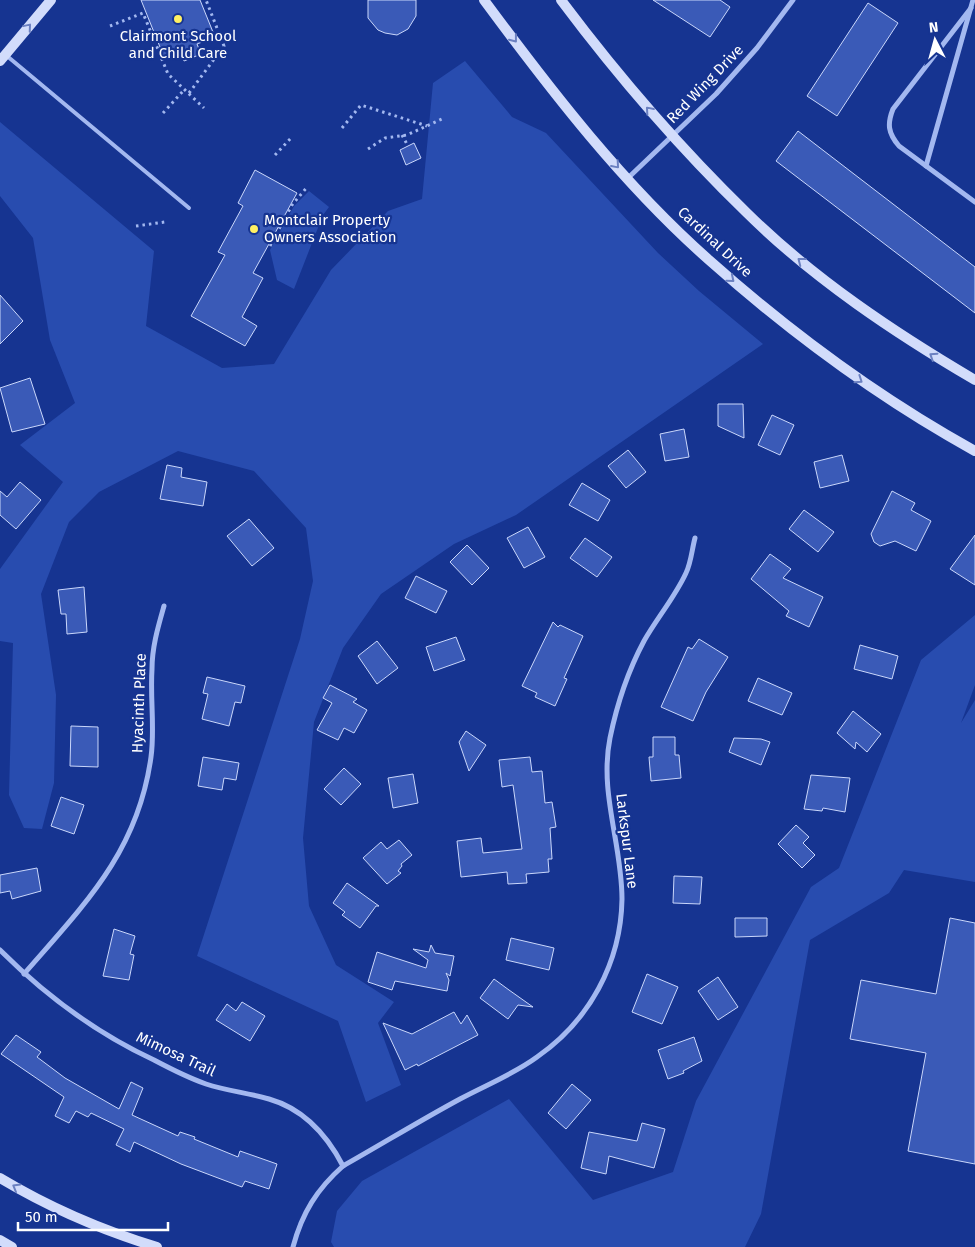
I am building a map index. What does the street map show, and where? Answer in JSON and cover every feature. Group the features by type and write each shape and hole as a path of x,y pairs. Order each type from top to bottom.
{"main road":[{"path":"2,55 51,0"},
{"name":"Cardinal Drive","path":"484,0 581,125 628,178 708,259 834,363 903,410 975,452"},
{"path":"561,0 611,66 672,137 748,214 799,259 869,312 936,358 975,380"},
{"path":"0,1178 67,1214 115,1234 157,1247"},
{"path":"0,1240 12,1247"}],"street":[{"name":"Red Wing Drive","path":"628,178 716,94 757,48 793,0"},
{"path":"926,166 973,0"},
{"path":"971,8 893,109 889,120 891,137 899,146 975,202"},
{"name":"Larkspur Lane","path":"293,1247 298,1226 309,1204 324,1183 343,1166 536,1059 575,1025 590,1005 605,979 618,937 622,900 619,864 608,804 607,769 610,740 619,700 636,657 687,572 695,538"},
{"name":"Hyacinth Place","path":"24,974 93,895 114,864 131,830 142,801 151,757 152,661 154,644 164,606"},
{"name":"Mimosa Trail","path":"0,950 24,974 68,1009 101,1031 153,1060 206,1084 269,1099 299,1112 317,1127 327,1139 343,1166"}],"lane":[{"path":"2,55 189,208"}],"path":[{"path":"189,94 224,46 206,0"},
{"path":"110,26 143,13 168,74 204,108"},
{"path":"163,113 184,90"},
{"path":"342,128 361,105 427,126"},
{"path":"368,149 385,138 402,136 444,118"},
{"path":"402,136 408,146"},
{"path":"275,156 292,137"},
{"path":"270,246 292,205 308,186"},
{"path":"136,226 165,222"}],"shaded area":[{"path":"465,61 512,117 546,133 658,253 699,291 763,344 516,515 454,544 381,594 343,648 314,722 303,838 309,906 336,965 394,1002 378,1023 401,1085 366,1102 338,1021 197,956 300,639 313,581 306,528 254,471 178,451 99,492 69,522 41,594 56,695 54,783 42,829 24,828 9,795 13,643 0,641 0,569 63,482 20,445 75,403 50,340 33,238 0,196 0,122 154,251 146,326 222,368 274,364 331,270 388,211 422,199 433,83"},
{"path":"309,191 329,207 323,215 294,289 277,280 270,250 294,206"},
{"path":"975,615 975,685 961,723 975,700 975,882 904,870 889,893 810,940 761,1214 745,1247 334,1247 331,1242 337,1211 362,1181 509,1099 593,1200 673,1172 696,1101 811,887 839,868 921,660"}],"building":[{"name":"Clairmont School and Child Care","path":"141,0 200,0 215,37 197,44 201,54 184,61 179,51 164,57"},
{"path":"368,0 416,0 416,16 408,29 397,35 385,33 378,30 368,18"},
{"path":"653,0 720,0 730,7 710,37"},
{"path":"868,3 898,23 837,116 807,96"},
{"path":"798,131 975,267 975,313 776,161"},
{"path":"414,143 421,158 406,165 400,150"},
{"name":"Montclair Property Owners Association","path":"255,170 297,193 253,273 263,278 242,317 257,326 245,346 191,316 225,255 218,252 243,206 238,203"},
{"path":"0,295 23,321 0,344"},
{"path":"30,378 45,424 12,432 0,388"},
{"path":"718,404 743,404 744,438 718,426"},
{"path":"772,415 794,425 780,455 758,445"},
{"path":"684,429 689,457 665,461 660,434"},
{"path":"628,450 646,472 626,488 608,466"},
{"path":"842,455 849,481 820,488 814,462"},
{"path":"167,465 182,468 181,477 207,482 203,506 160,499"},
{"path":"20,482 41,500 16,529 0,515 0,491 7,497"},
{"path":"582,483 610,500 598,521 569,505"},
{"path":"892,491 915,503 911,510 931,521 916,551 895,541 880,546 874,542 871,534"},
{"path":"804,510 834,532 818,552 789,529"},
{"path":"249,519 274,548 252,566 227,536"},
{"path":"528,527 545,557 524,568 507,538"},
{"path":"975,535 975,585 950,569"},
{"path":"585,538 612,557 597,577 570,558"},
{"path":"467,545 489,568 472,585 450,562"},
{"path":"770,554 791,569 783,578 823,597 809,627 786,616 789,611 751,579"},
{"path":"416,576 447,591 436,613 405,598"},
{"path":"84,587 87,632 67,634 66,614 61,614 58,590"},
{"path":"553,622 558,627 560,625 583,636 564,678 567,679 555,706 535,697 537,693 522,686"},
{"path":"456,637 465,660 434,671 426,647"},
{"path":"699,639 728,657 706,692 693,721 661,707 688,647 692,649"},
{"path":"377,641 398,668 377,684 358,656"},
{"path":"860,645 898,656 892,679 854,669"},
{"path":"207,677 245,686 241,703 235,702 229,726 202,719 208,694 203,693"},
{"path":"758,678 792,693 782,715 748,701"},
{"path":"330,685 357,699 353,702 367,710 354,733 344,728 338,740 317,730 332,703 323,698"},
{"path":"853,711 881,734 867,752 856,742 855,749 837,733"},
{"path":"71,726 98,727 98,767 70,766"},
{"path":"466,731 486,745 469,771 459,742"},
{"path":"653,737 675,737 675,755 679,755 681,778 651,781 649,757 653,757"},
{"path":"734,738 761,739 770,742 761,765 729,752"},
{"path":"203,757 239,763 236,780 224,778 222,790 198,786"},
{"path":"530,757 532,772 542,771 545,803 552,802 556,827 550,828 552,859 548,859 549,872 526,874 527,883 508,884 507,872 461,877 457,841 481,838 483,853 522,849 513,785 502,787 499,760"},
{"path":"344,768 361,784 341,805 324,789"},
{"path":"413,774 418,803 393,808 388,778"},
{"path":"811,775 850,778 845,812 823,808 822,811 804,809"},
{"path":"61,797 84,805 74,834 51,826"},
{"path":"796,825 809,837 803,843 815,855 802,868 778,844"},
{"path":"399,840 412,855 401,864 402,866 398,871 401,873 387,884 363,858 381,842 387,849"},
{"path":"37,868 41,891 12,899 10,891 0,893 0,875"},
{"path":"674,876 702,877 700,904 673,903"},
{"path":"347,883 379,906 376,906 360,928 342,915 345,912 333,903"},
{"path":"735,918 767,918 767,936 735,937"},
{"path":"950,918 975,923 975,1164 908,1151 926,1053 850,1039 861,980 936,994"},
{"path":"114,929 135,936 130,954 134,955 129,980 103,976"},
{"path":"511,938 554,948 549,970 506,960"},
{"path":"431,945 435,953 454,956 450,976 446,973 449,980 447,991 395,981 392,990 368,982 377,952 426,968 428,960 413,949 429,952"},
{"path":"647,974 678,987 662,1024 632,1012"},
{"path":"718,977 738,1007 718,1020 698,991"},
{"path":"494,979 533,1007 518,1005 508,1019 480,998"},
{"path":"242,1002 265,1016 250,1041 216,1020 227,1004 236,1011"},
{"path":"454,1012 461,1024 467,1015 478,1035 418,1066 417,1064 405,1070 383,1023 412,1034"},
{"path":"16,1035 41,1052 37,1057 65,1078 119,1109 131,1082 143,1088 132,1115 178,1136 180,1132 195,1137 194,1139 238,1157 240,1151 277,1164 269,1189 245,1181 242,1187 181,1164 134,1142 130,1152 116,1145 124,1129 91,1113 88,1117 76,1111 69,1123 55,1116 64,1097 1,1054"},
{"path":"694,1037 702,1061 683,1071 684,1073 668,1079 658,1050"},
{"path":"572,1084 591,1100 566,1129 548,1113"},
{"path":"642,1123 665,1129 654,1168 609,1156 606,1174 581,1168 589,1132 637,1141"}],"place":[{"name":"Clairmont School and Child Care","path":"178,19"},
{"name":"Montclair Property Owners Association","path":"254,229"}]}
